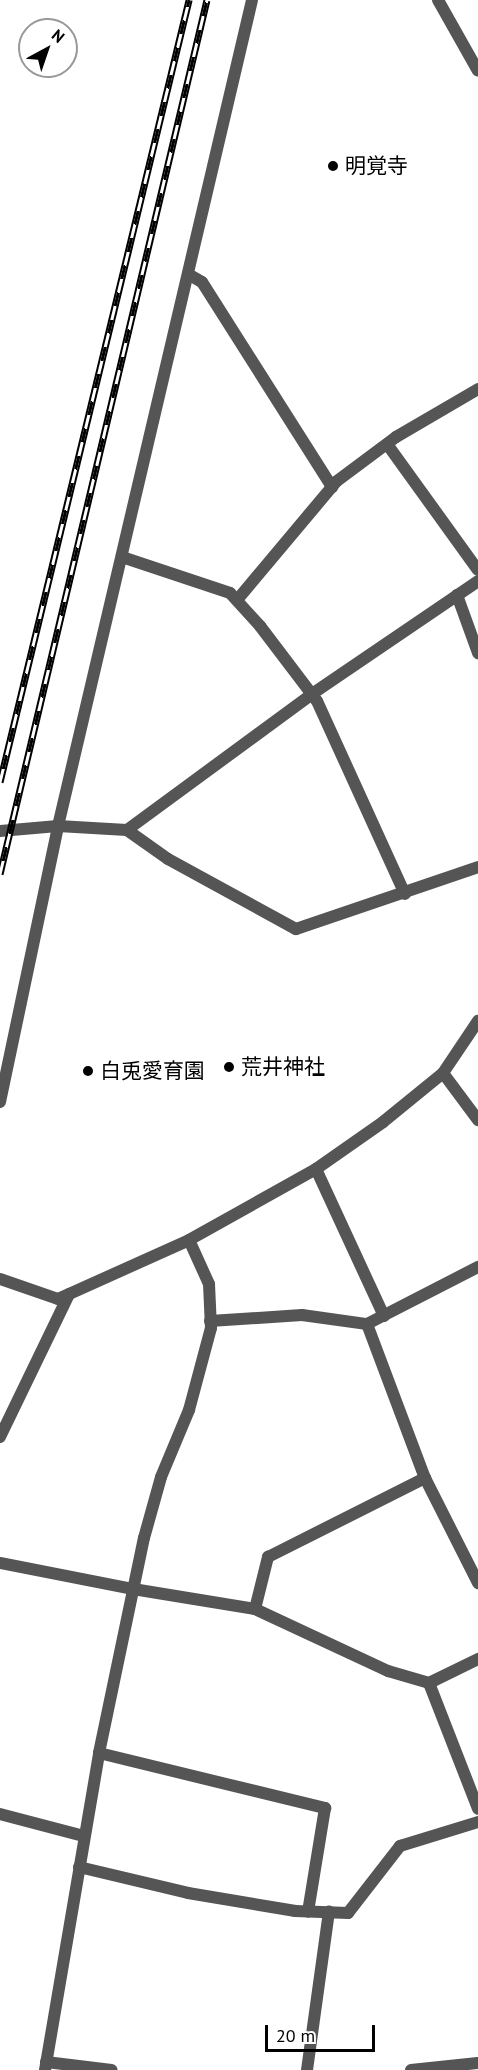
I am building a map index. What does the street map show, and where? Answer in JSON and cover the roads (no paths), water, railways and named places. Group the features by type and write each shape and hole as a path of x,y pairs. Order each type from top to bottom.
{"street":[{"path":"0,1102 58,826 252,0"},
{"path":"438,0 478,71"},
{"path":"188,274 202,282 332,487"},
{"path":"237,600 332,487 387,444 478,389"},
{"path":"387,444 478,570"},
{"path":"122,557 230,593 237,600 312,694 405,894"},
{"path":"127,830 312,694 478,581"},
{"path":"458,595 478,653"},
{"path":"0,831 58,826 127,830 168,859 296,929 405,894 478,867"},
{"path":"0,1279 58,1299 189,1240 316,1169 383,1122 443,1073 478,1021"},
{"path":"443,1073 478,1120"},
{"path":"316,1169 384,1316"},
{"path":"112,2070 45,2066 99,1753 133,1589 161,1478 189,1410 210,1321 209,1284 189,1240"},
{"path":"210,1321 302,1315 367,1324 478,1267"},
{"path":"0,1437 69,1294"},
{"path":"367,1324 425,1478 478,1583"},
{"path":"255,1609 268,1557 425,1478"},
{"path":"0,1563 133,1589 255,1609 388,1671 429,1683 478,1659"},
{"path":"429,1683 478,1809"},
{"path":"99,1753 325,1808 308,1912"},
{"path":"0,1814 84,1836"},
{"path":"79,1867 188,1893 308,1912 348,1914 400,1846 478,1822"},
{"path":"307,2070 329,1912"},
{"path":"411,2070 478,2063"}],"railway":[{"path":"0,782 189,0"},
{"path":"0,874 207,0"}],"place":[{"name":"明覚寺","path":"333,166"},
{"name":"荒井神社","path":"229,1067"},
{"name":"白兎愛育園","path":"88,1071"}]}
